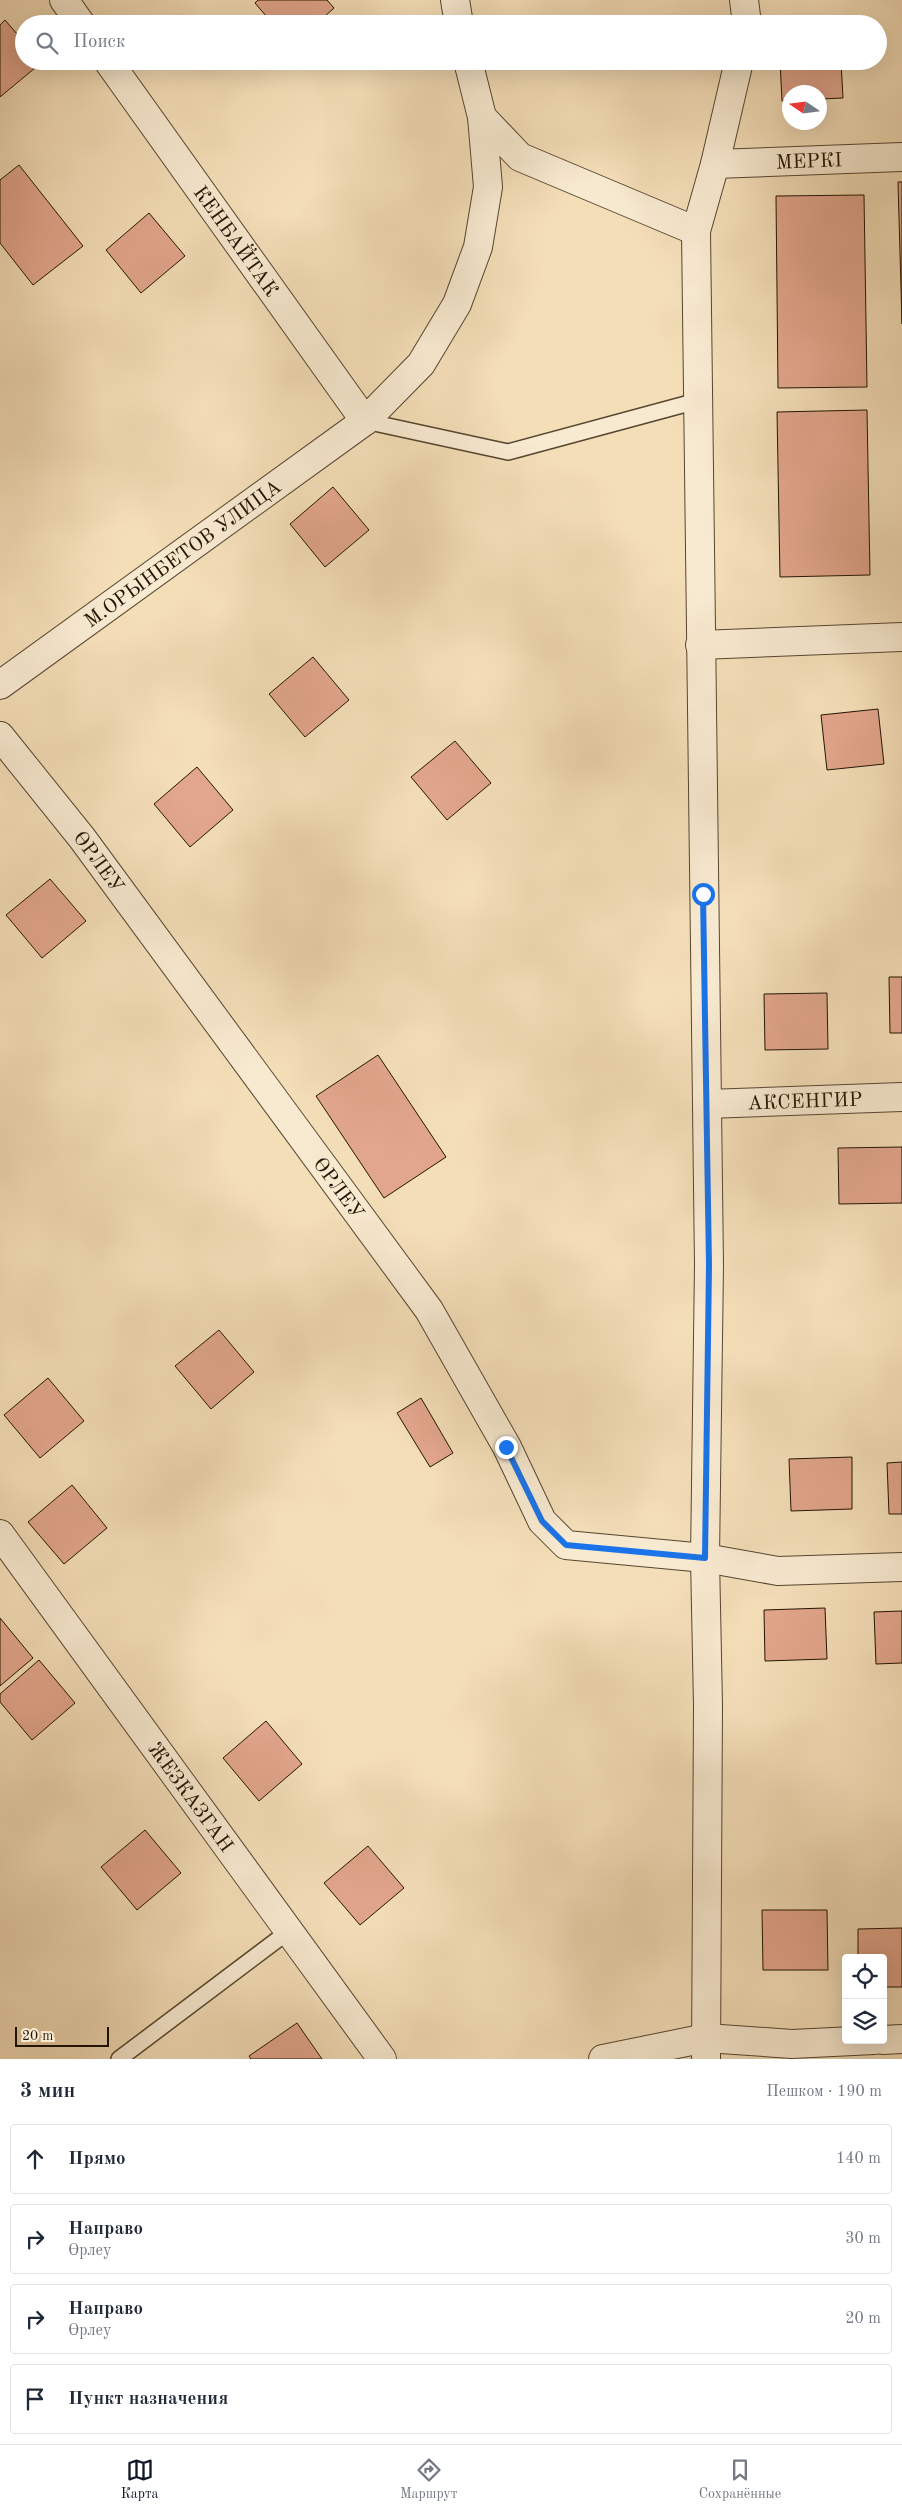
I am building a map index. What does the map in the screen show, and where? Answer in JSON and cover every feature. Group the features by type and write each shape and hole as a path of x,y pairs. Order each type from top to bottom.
{"street":[{"path":"64,0 75,15"},
{"path":"455,0 458,15"},
{"path":"744,0 745,15"},
{"name":"КЕНБАЙТАК","path":"114,70 365,421"},
{"name":"М.ОРЫНБЕТОВ УЛИЦА","path":"0,685 365,421 421,364 460,296 478,247 488,187 482,117 470,70"},
{"path":"706,2048 708,1706 705,1558 709,1265 696,231 715,164 736,70"},
{"path":"482,117 520,157 696,231"},
{"name":"МЕРКІ","path":"715,164 902,157"},
{"path":"700,645 902,637"},
{"name":"ӨРЛЕУ","path":"0,736 82,838 429,1310 506,1447 542,1521 566,1545 705,1558 778,1571 902,1567"},
{"name":"АКСЕНГИР","path":"706,1104 902,1098"},
{"name":"ЖЕЗКАЗГАН","path":"0,1534 382,2059"},
{"path":"887,2040 902,2039"},
{"path":"603,2059 706,2048 842,2042"}],"lane":[{"path":"365,421 508,452 697,401"},
{"path":"119,2059 289,1931"}],"building":[{"path":"258,0 327,0 334,8 326,15 265,15 255,3"},
{"path":"5,20 15,32 15,70 33,70 0,97 0,25"},
{"path":"780,70 841,70 843,98 827,99 827,85 782,85 782,101"},
{"path":"19,165 83,246 33,285 0,243 0,180"},
{"path":"898,182 902,182 902,324"},
{"path":"864,195 867,387 778,388 776,196"},
{"path":"149,213 185,256 141,293 106,250"},
{"path":"867,410 870,575 780,577 777,412"},
{"path":"333,487 369,530 325,567 290,524"},
{"path":"313,657 349,700 305,737 269,694"},
{"path":"878,709 884,764 827,770 821,715"},
{"path":"455,741 491,783 447,820 411,777"},
{"path":"197,767 233,810 190,847 154,804"},
{"path":"50,879 86,921 42,958 6,915"},
{"path":"889,977 902,977 902,1033 890,1033"},
{"path":"827,993 828,1049 765,1050 764,994"},
{"path":"378,1055 446,1157 384,1198 316,1096"},
{"path":"902,1147 902,1203 839,1204 838,1148"},
{"path":"219,1330 254,1372 211,1409 175,1366"},
{"path":"48,1378 84,1421 40,1458 4,1415"},
{"path":"421,1398 453,1453 430,1467 397,1413"},
{"path":"852,1457 852,1509 791,1511 789,1459"},
{"path":"902,1462 902,1514 889,1514 887,1463"},
{"path":"72,1485 107,1528 64,1564 28,1522"},
{"path":"825,1608 827,1659 765,1661 764,1610"},
{"path":"902,1611 902,1663 876,1664 874,1612"},
{"path":"0,1618 33,1658 0,1686"},
{"path":"39,1660 75,1703 32,1740 0,1702 0,1694"},
{"path":"266,1721 302,1764 259,1801 223,1758"},
{"path":"145,1830 181,1873 137,1910 101,1867"},
{"path":"368,1846 404,1888 360,1925 324,1883"},
{"path":"762,1910 827,1910 828,1970 763,1970"},
{"path":"902,1928 902,1987 887,1987 887,1954 858,1954 858,1929"},
{"path":"297,2023 322,2059 251,2059 249,2056"}],"route":[{"path":"506,1447 542,1521 566,1545 705,1558 709,1265 703,894"}]}
